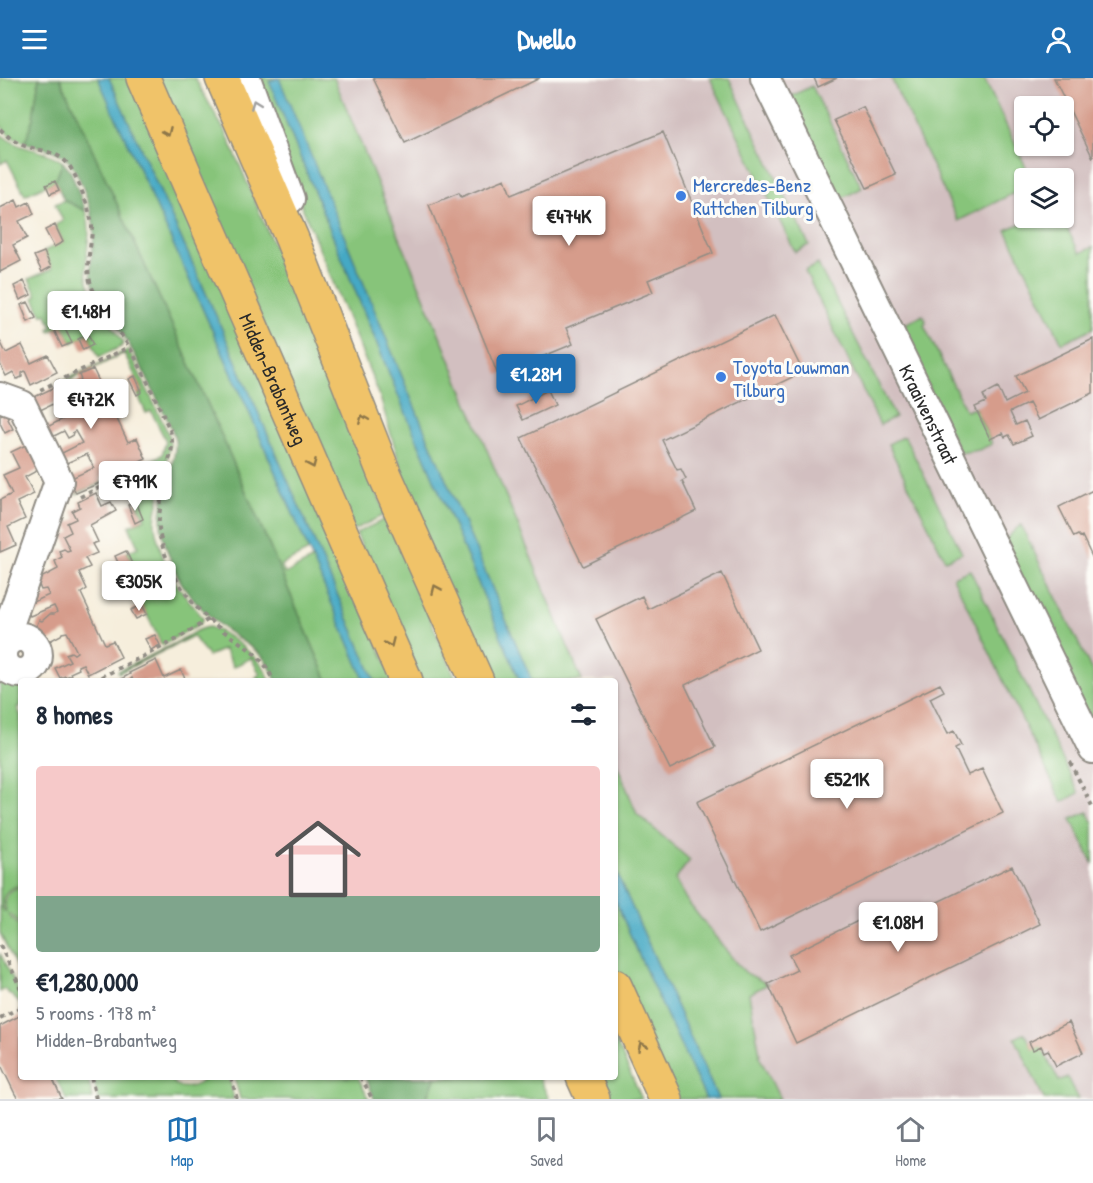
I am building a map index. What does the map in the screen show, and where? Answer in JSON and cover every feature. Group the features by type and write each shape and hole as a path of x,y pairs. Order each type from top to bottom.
{"main road":[{"name":"Midden-Brabantweg","path":"143,78 405,678"},
{"path":"222,78 291,239 384,474 476,678"},
{"path":"618,993 666,1099"},
{"path":"584,1080 593,1099"}],"street":[{"path":"246,78 293,206 291,239"},
{"name":"Kraaivenstraat","path":"765,78 1093,749"},
{"path":"11,401 59,482 8,628 25,669"}],"path":[{"path":"0,129 24,146 57,155 72,170 91,218 92,238 88,270 90,280 99,300 129,347 172,439 173,447 163,479 159,529 168,562 183,590 209,620 261,659 272,678"},
{"path":"11,401 24,398 129,347"},
{"path":"56,492 78,498 126,475 138,472 163,479"},
{"path":"99,678 172,642 209,620"},
{"path":"0,945 18,983"},
{"path":"0,1017 18,1009"},
{"path":"92,1080 96,1099"},
{"path":"232,1080 237,1099"},
{"path":"362,1080 372,1099"}],"shaded area":[{"path":"293,78 1093,78 1093,1099 734,1099 618,830 618,678 553,678"}],"green space":[{"path":"0,78 39,78 33,118 25,143 10,136 0,125"},
{"path":"39,78 60,78 210,409 327,678 275,678 262,657 206,613 178,577 165,546 161,521 165,491 175,453 174,436 136,356 93,284 90,266 94,227 89,205 75,171 59,153 25,143 33,118"},
{"path":"60,78 98,78 247,407 309,551 281,565 285,574 313,559 364,678 327,678 210,409"},
{"path":"109,78 130,78 393,678 374,678 218,320"},
{"path":"155,78 195,78 226,132 386,514 354,530"},
{"path":"251,78 334,78 581,678 531,678 410,396 279,79 269,81 401,402 519,678 483,678 411,502 379,394"},
{"path":"710,78 729,78 809,245 795,252"},
{"path":"891,78 984,78 1014,142 1014,156 1021,156 1026,168 1014,168 1014,193 958,221"},
{"path":"812,86 862,188 837,201 787,98"},
{"path":"0,135 63,162 55,181 25,195 7,160 0,164"},
{"path":"63,162 71,172 86,211 64,200 55,181"},
{"path":"64,200 86,211 89,228 86,269 89,285 102,311 124,343 121,347 99,357 88,334 72,343 63,326 50,331 52,326 46,313 42,315 29,279 52,269 44,251 63,242 55,225 63,221 55,204"},
{"path":"1014,227 1067,228 1080,253 1093,247 1093,328 1062,343 1006,230"},
{"path":"818,264 895,417 880,425 805,271"},
{"path":"923,315 926,322 924,325 966,411 975,408 992,444 979,450 960,453 899,327"},
{"path":"126,351 129,351 169,435 170,445 164,472 160,475 135,470 76,494 162,455 166,441 151,411 146,413 138,395 143,392 124,353 58,386 57,384"},
{"path":"905,437 962,553 945,560 888,444"},
{"path":"137,474 160,482 155,527 164,559 177,585 203,618 201,623 162,645 132,590 137,587 130,569 134,567 127,552 138,547 129,526 145,519 137,502 147,495"},
{"path":"387,518 456,678 419,678 356,533"},
{"path":"1021,525 1093,673 1093,727 1003,542"},
{"path":"970,570 1079,793 1062,802 953,577"},
{"path":"205,628 216,629 231,638 259,662 269,678 256,678 260,674 251,658 233,667 224,649 208,656 193,636 119,673 118,671"},
{"path":"9,678 18,680 18,886 8,890 3,906 6,911 5,902 8,895 18,888 18,921 10,914 8,915 18,924 18,971 0,933 0,682"},
{"path":"618,767 637,814 690,860 675,879 687,901 737,964 746,973 768,984 749,994 759,1056 780,1099 718,1099 618,876"},
{"path":"1088,812 1093,823 1093,864 1071,819"},
{"path":"618,907 706,1099 669,1099 618,986"},
{"path":"0,953 18,990 18,1001 4,989 0,992"},
{"path":"1025,1033 1033,1049 1041,1046 1059,1081 1067,1077 1078,1099 1044,1099 1015,1038"},
{"path":"618,1046 642,1099 605,1099 596,1080 618,1080"},
{"path":"56,1080 89,1080 93,1099 66,1099"},
{"path":"94,1080 171,1080 177,1085 187,1087 203,1080 230,1080 234,1099 98,1099"},
{"path":"235,1080 360,1080 369,1099 314,1099 312,1097 309,1099 240,1099"},
{"path":"366,1080 435,1080 428,1099 374,1099"},
{"path":"435,1080 540,1080 549,1099 428,1099"}],"water":[{"path":"98,78 109,78 218,320 374,678 364,678 247,407"},
{"path":"279,78 410,396 531,678 519,678 401,402 269,81"},
{"path":"618,876 718,1099 706,1099 618,907"}],"building":[{"path":"373,78 540,78 405,143"},
{"path":"814,78 837,78 818,87"},
{"path":"1054,78 1093,78 1093,158 1074,119 1074,96 1063,96"},
{"path":"863,107 896,175 867,188 834,120"},
{"path":"663,132 713,253 648,280 653,292 566,328 573,344 498,375 429,205 459,193 461,197 505,179 511,195"},
{"path":"55,181 59,190 50,194 46,185"},
{"path":"16,200 19,207 29,202 34,214 19,221 27,238 13,245 21,261 0,272 0,208"},
{"path":"55,225 63,242 54,247 45,230"},
{"path":"44,252 51,267 42,272 34,256"},
{"path":"24,281 31,295 20,300 14,286"},
{"path":"28,302 36,318 28,322 21,305"},
{"path":"775,315 803,372 662,440 677,470 681,469 686,479 682,481 696,511 583,566 521,438"},
{"path":"63,325 72,343 62,347 54,330"},
{"path":"88,334 93,345 83,350 78,339"},
{"path":"1093,339 1093,393 1038,420 1029,403 1010,412 1016,425 1025,421 1032,436 1014,444 1009,435 1005,437 1003,433 990,439 975,407 986,402 983,395 998,387 1005,403 1025,393 1016,376"},
{"path":"0,341 6,353 22,345 31,363 48,355 57,372 31,385 25,371 22,377 17,379 13,372 6,376 0,364"},
{"path":"93,369 128,442 137,438 146,459 124,470 122,467 100,478 102,482 76,493 69,479 94,468 87,454 62,465 58,455 82,443 75,431 68,438 64,431 50,438 45,428 69,416 59,396 55,403 36,412 30,399 55,387 57,391 81,380 79,375"},
{"path":"135,376 142,392 137,395 129,379"},
{"path":"548,390 555,405 523,420 516,406"},
{"path":"5,413 13,429 5,433 0,423 0,415"},
{"path":"30,443 42,468 25,477 34,494 17,502 25,519 8,527 16,545 0,552 0,500 12,494 3,475 19,468 11,452"},
{"path":"1093,490 1093,559 1082,536 1074,537 1059,507"},
{"path":"96,493 102,506 111,502 116,511 90,525 98,542 92,544 97,553 85,558 90,567 79,572 87,589 81,593 105,644 113,641 121,657 88,674 83,664 78,666 79,669 70,673 71,675 60,678 55,668 70,661 66,654 77,652 67,632 44,644 36,627 39,620 42,621 50,614 57,612 54,606 30,616 25,606 49,595 46,589 41,590 37,580 58,569 55,561 62,557 59,551 70,550 63,536 71,532 67,523 76,519 72,511 80,507 78,502"},
{"path":"136,502 143,519 135,523 128,505"},
{"path":"126,551 133,566 122,571 115,556"},
{"path":"722,573 758,649 685,685 715,747 670,769 596,619 642,596 648,609"},
{"path":"142,605 147,614 136,619 131,610"},
{"path":"155,635 160,645 151,650 145,639"},
{"path":"156,660 164,678 123,678"},
{"path":"181,670 185,678 164,678"},
{"path":"940,684 944,691 930,698 948,734 954,731 961,745 955,748 968,775 982,769 1003,813 760,932 697,802"},
{"path":"1012,866 1040,924 796,1043 768,984 797,970 789,955 872,914 880,930"},
{"path":"18,1017 18,1080 53,1080 62,1099 18,1099 0,1063 0,1026"},
{"path":"1069,1022 1083,1053 1056,1066 1048,1050 1044,1052 1041,1046 1033,1050 1029,1042"}],"place":[{"name":"Mercredes-Benz Ruttchen Tilburg","path":"681,196"},
{"name":"Toyota Louwman Tilburg","path":"721,377"}]}
